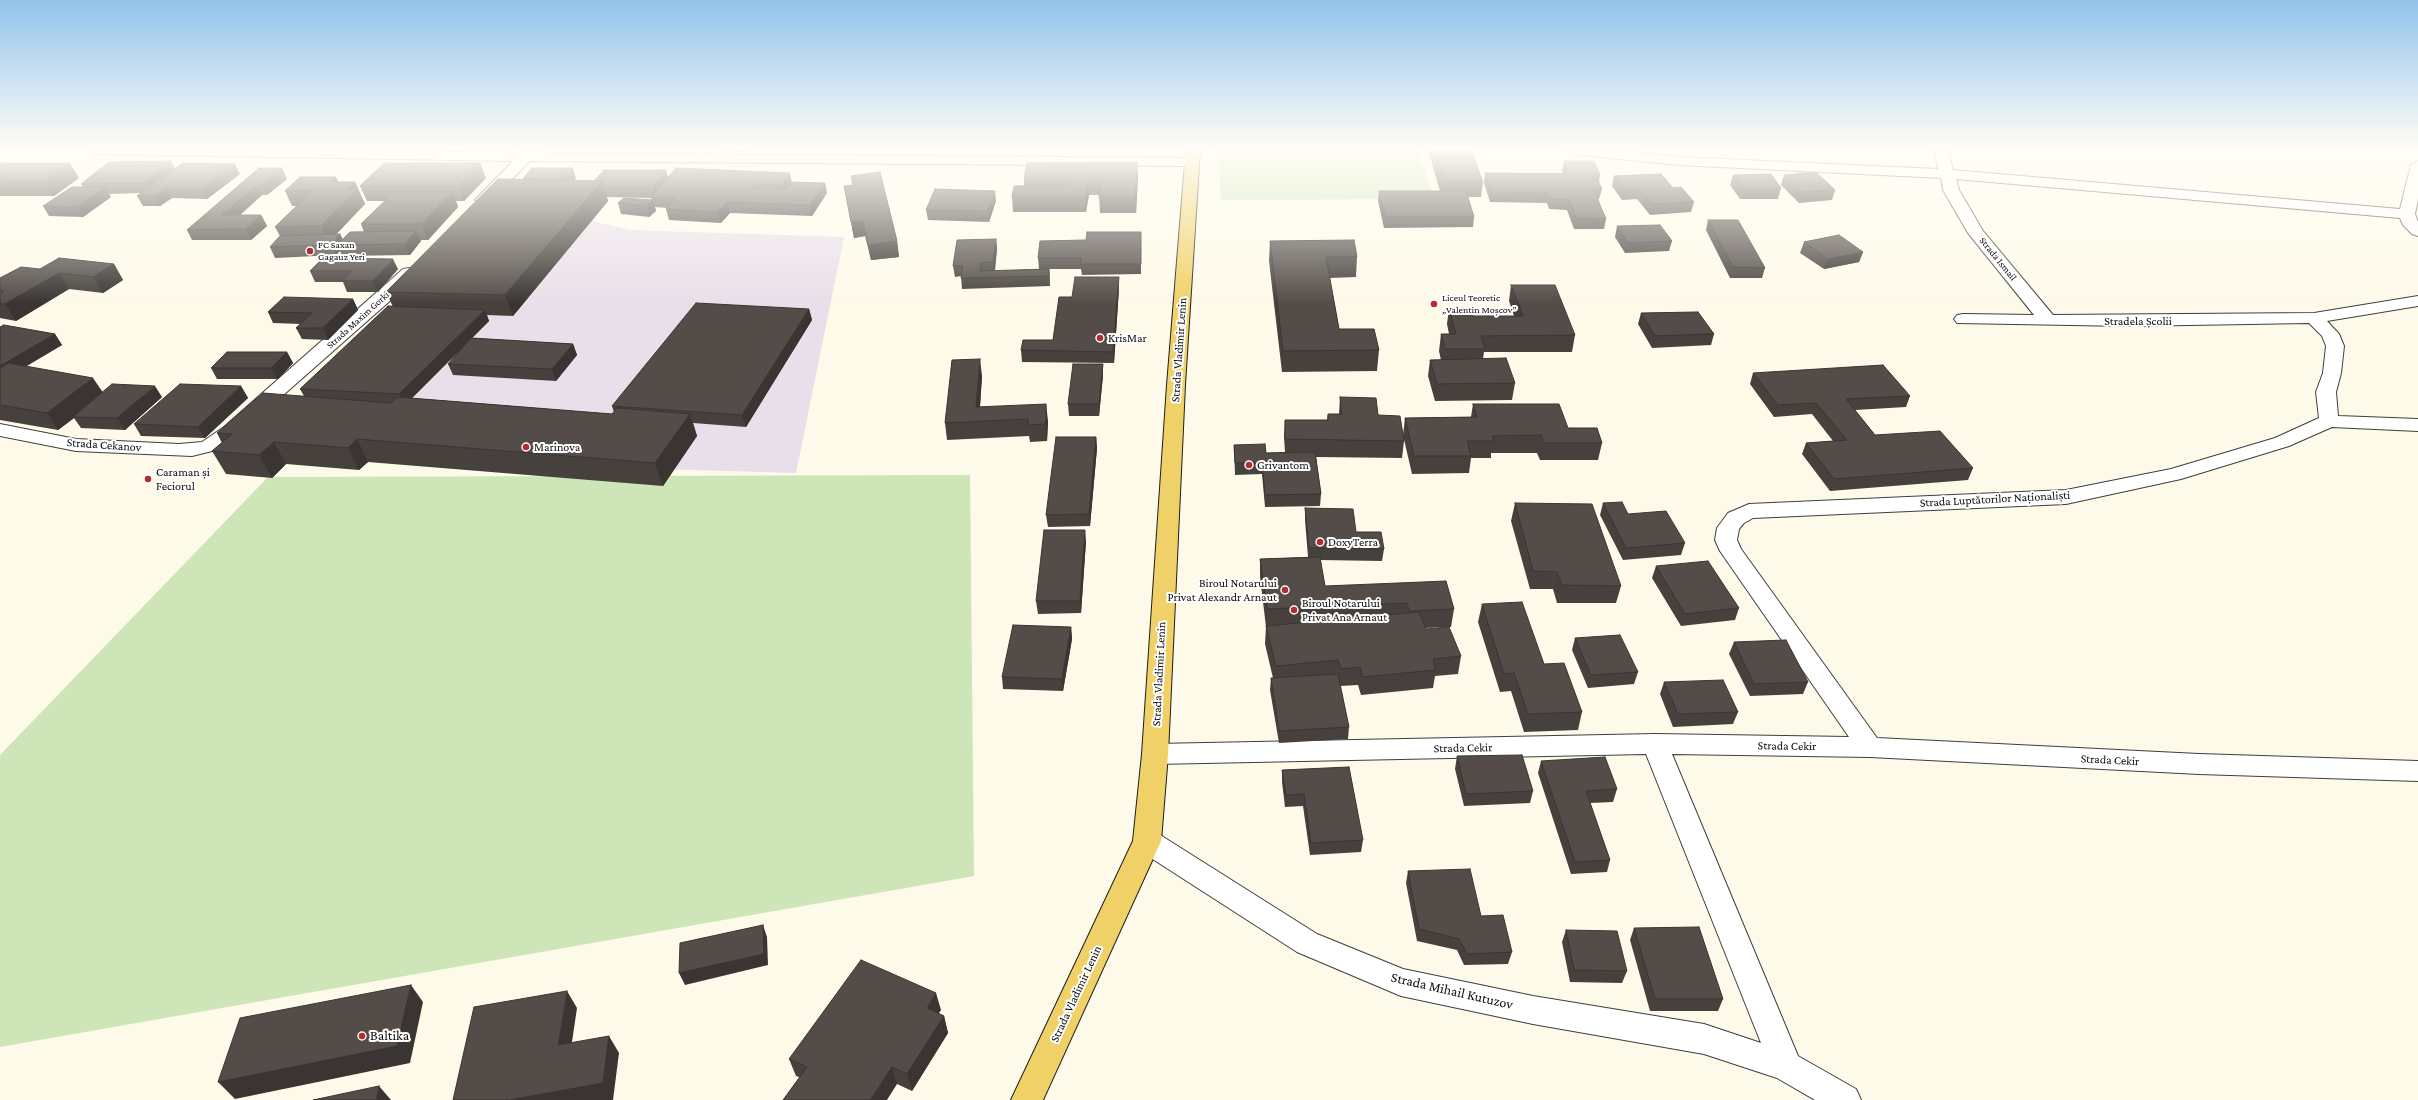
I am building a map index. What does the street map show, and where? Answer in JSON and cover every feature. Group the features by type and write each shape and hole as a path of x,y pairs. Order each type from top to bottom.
{"main road":[{"name":"Strada Vladimir Lenin","path":"1027,1100 1147,841 1155,754 1189,201"}],"street":[{"path":"470,213 482,201"},
{"name":"Strada Ismail","path":"1958,201 1976,232 2047,320"},
{"path":"2262,201 2408,214"},
{"path":"2411,201 2408,214 2409,222 2418,231"},
{"name":"Strada Maxim Gorki","path":"209,446 237,426 385,296 419,263"},
{"path":"2314,318 2418,301"},
{"path":"2314,318 2330,334 2336,346 2332,373 2326,392 2329,421 2418,425"},
{"name":"Stradela Școlii","path":"1963,319 2128,322 2314,318"},
{"name":"Strada Luptătorilor Naționaliști","path":"1870,747 1731,551 1726,540 1728,528 1736,518 1749,511 2066,497 2174,475 2282,442 2329,421"},
{"name":"Strada Cekanov","path":"0,430 76,445 179,450 192,450 209,446"},
{"path":"1655,744 1786,1066"},
{"name":"Strada Cekir","path":"1155,754 1655,744 1870,747 2199,764 2418,771"},
{"name":"Strada Mihail Kutuzov","path":"1147,841 1307,943 1401,982 1533,1010 1704,1039 1786,1066 1845,1100"}],"shaded area":[{"path":"608,201 592,221 631,230 844,237 796,473 245,457"}],"green space":[{"path":"970,475 974,876 0,1047 0,755 268,477"}],"building":[{"path":"50,201 85,201 77,207 43,206"},
{"path":"220,201 238,201 222,215 261,215 246,229 187,230"},
{"path":"301,201 346,201 321,226 275,227"},
{"path":"384,201 443,201 422,224 361,224"},
{"path":"476,201 585,201 505,295 386,292"},
{"path":"620,201 651,201 646,206 618,203"},
{"path":"673,201 812,201 810,205 727,202 718,212 666,209"},
{"path":"847,201 887,201 897,241 868,245 863,221 851,222"},
{"path":"930,201 991,201 988,211 926,210"},
{"path":"1381,201 1469,201 1474,217 1385,217"},
{"path":"1570,201 1598,201 1606,219 1576,218"},
{"path":"1650,201 1694,202 1652,204"},
{"path":"1708,220 1738,220 1765,268 1733,267"},
{"path":"1660,225 1672,241 1628,243 1617,226"},
{"path":"416,231 405,244 337,245 350,232"},
{"path":"1087,232 1141,232 1141,264 1081,264 1081,258 1038,258 1040,241 1086,240"},
{"path":"340,234 331,245 270,247 280,236"},
{"path":"1839,235 1863,252 1827,259 1804,242"},
{"path":"996,239 993,262 981,263 980,271 1049,269 1049,276 961,278 963,266 953,266 957,240"},
{"path":"1354,240 1357,257 1326,257 1339,329 1374,329 1379,350 1283,351 1270,241"},
{"path":"59,258 114,264 93,277 59,273 5,304 0,304 0,294 4,291 0,290 0,278 21,267 40,269"},
{"path":"323,258 393,259 373,281 342,281 351,271 310,271"},
{"path":"1075,277 1119,277 1113,352 1021,350 1023,340 1053,340 1059,297 1072,297"},
{"path":"1511,285 1555,285 1575,335 1481,336 1485,349 1445,349 1441,334 1456,334 1449,308 1471,308 1473,316 1523,316"},
{"path":"284,297 353,299 323,328 296,328 312,313 268,312"},
{"path":"696,303 809,309 742,415 612,406"},
{"path":"388,306 485,310 399,394 300,389"},
{"path":"1698,312 1714,334 1655,336 1641,313"},
{"path":"4,325 55,334 0,366 0,327"},
{"path":"471,338 573,344 552,369 448,364"},
{"path":"227,352 287,352 271,368 211,368"},
{"path":"1506,358 1515,383 1437,384 1430,360"},
{"path":"980,359 976,407 1046,404 1046,424 1028,425 1028,419 945,423 952,360"},
{"path":"8,363 93,378 47,413 0,405 0,369"},
{"path":"1073,364 1103,364 1099,404 1068,404"},
{"path":"1883,365 1910,396 1846,399 1875,435 1940,431 1973,468 1834,479 1806,443 1847,440 1816,403 1778,405 1753,373"},
{"path":"112,384 155,386 117,418 73,417"},
{"path":"180,384 241,386 198,427 134,424"},
{"path":"263,393 391,403 397,397 612,414 617,408 690,414 655,463 357,439 348,448 274,442 259,455 212,451 232,434 217,433"},
{"path":"1340,397 1376,398 1378,415 1400,416 1404,441 1285,439 1285,420 1328,420 1328,414 1342,414"},
{"path":"1473,404 1559,404 1568,428 1597,428 1602,443 1544,443 1541,435 1492,436 1494,441 1467,441 1471,456 1414,456 1405,418 1477,417"},
{"path":"1056,437 1096,437 1089,514 1046,515"},
{"path":"1265,444 1266,453 1315,452 1321,494 1265,495 1262,463 1235,463 1234,445"},
{"path":"1622,502 1628,514 1666,511 1685,543 1626,548 1603,503"},
{"path":"1515,503 1592,504 1621,586 1562,585 1557,572 1533,571"},
{"path":"1305,508 1353,509 1356,532 1381,532 1384,549 1309,548"},
{"path":"1044,530 1085,530 1080,601 1036,601"},
{"path":"1320,557 1325,586 1446,581 1454,609 1409,611 1407,603 1267,609 1260,559"},
{"path":"1708,561 1739,608 1685,614 1656,566"},
{"path":"1522,602 1544,664 1564,663 1582,712 1528,714 1514,673 1504,674 1482,604"},
{"path":"1419,612 1426,629 1449,627 1461,656 1433,659 1436,670 1363,677 1360,667 1341,669 1338,660 1276,666 1266,626"},
{"path":"1013,625 1071,627 1062,679 1002,677"},
{"path":"1620,635 1638,672 1591,675 1575,638"},
{"path":"1786,640 1808,682 1754,684 1734,642"},
{"path":"1338,674 1349,727 1279,731 1271,678"},
{"path":"1723,680 1738,712 1678,714 1664,682"},
{"path":"1522,755 1533,791 1466,794 1457,756"},
{"path":"1605,757 1617,789 1586,791 1610,860 1575,862 1541,761"},
{"path":"1349,767 1363,840 1311,843 1304,794 1286,795 1282,770"},
{"path":"1470,869 1481,916 1503,915 1512,952 1467,954 1459,939 1419,929 1408,871"},
{"path":"763,925 764,954 679,973 680,943"},
{"path":"1699,927 1723,999 1655,999 1634,928"},
{"path":"1566,930 1617,931 1627,971 1574,970"},
{"path":"861,960 936,993 927,1008 944,1016 907,1074 892,1067 870,1100 783,1100 807,1067 789,1059"},
{"path":"411,985 397,1046 218,1082 240,1018"},
{"path":"567,991 558,1045 609,1036 603,1083 509,1100 453,1100 474,1007"},
{"path":"379,1086 376,1100 313,1100"}],"place":[{"name":"FC Saxan Gagauz Yeri","path":"310,251"},
{"name":"Liceul Teoretic „Valentin Moșcov”","path":"1434,304"},
{"name":"KrisMar","path":"1100,338"},
{"name":"Marinova","path":"526,447"},
{"name":"Grivantom","path":"1249,465"},
{"name":"Caraman și Feciorul","path":"148,479"},
{"name":"DoxyTerra","path":"1320,542"},
{"name":"Biroul Notarului Privat Alexandr Arnaut","path":"1285,590"},
{"name":"Biroul Notarului Privat Ana Arnaut","path":"1294,610"},
{"name":"Baltika","path":"362,1036"}]}
